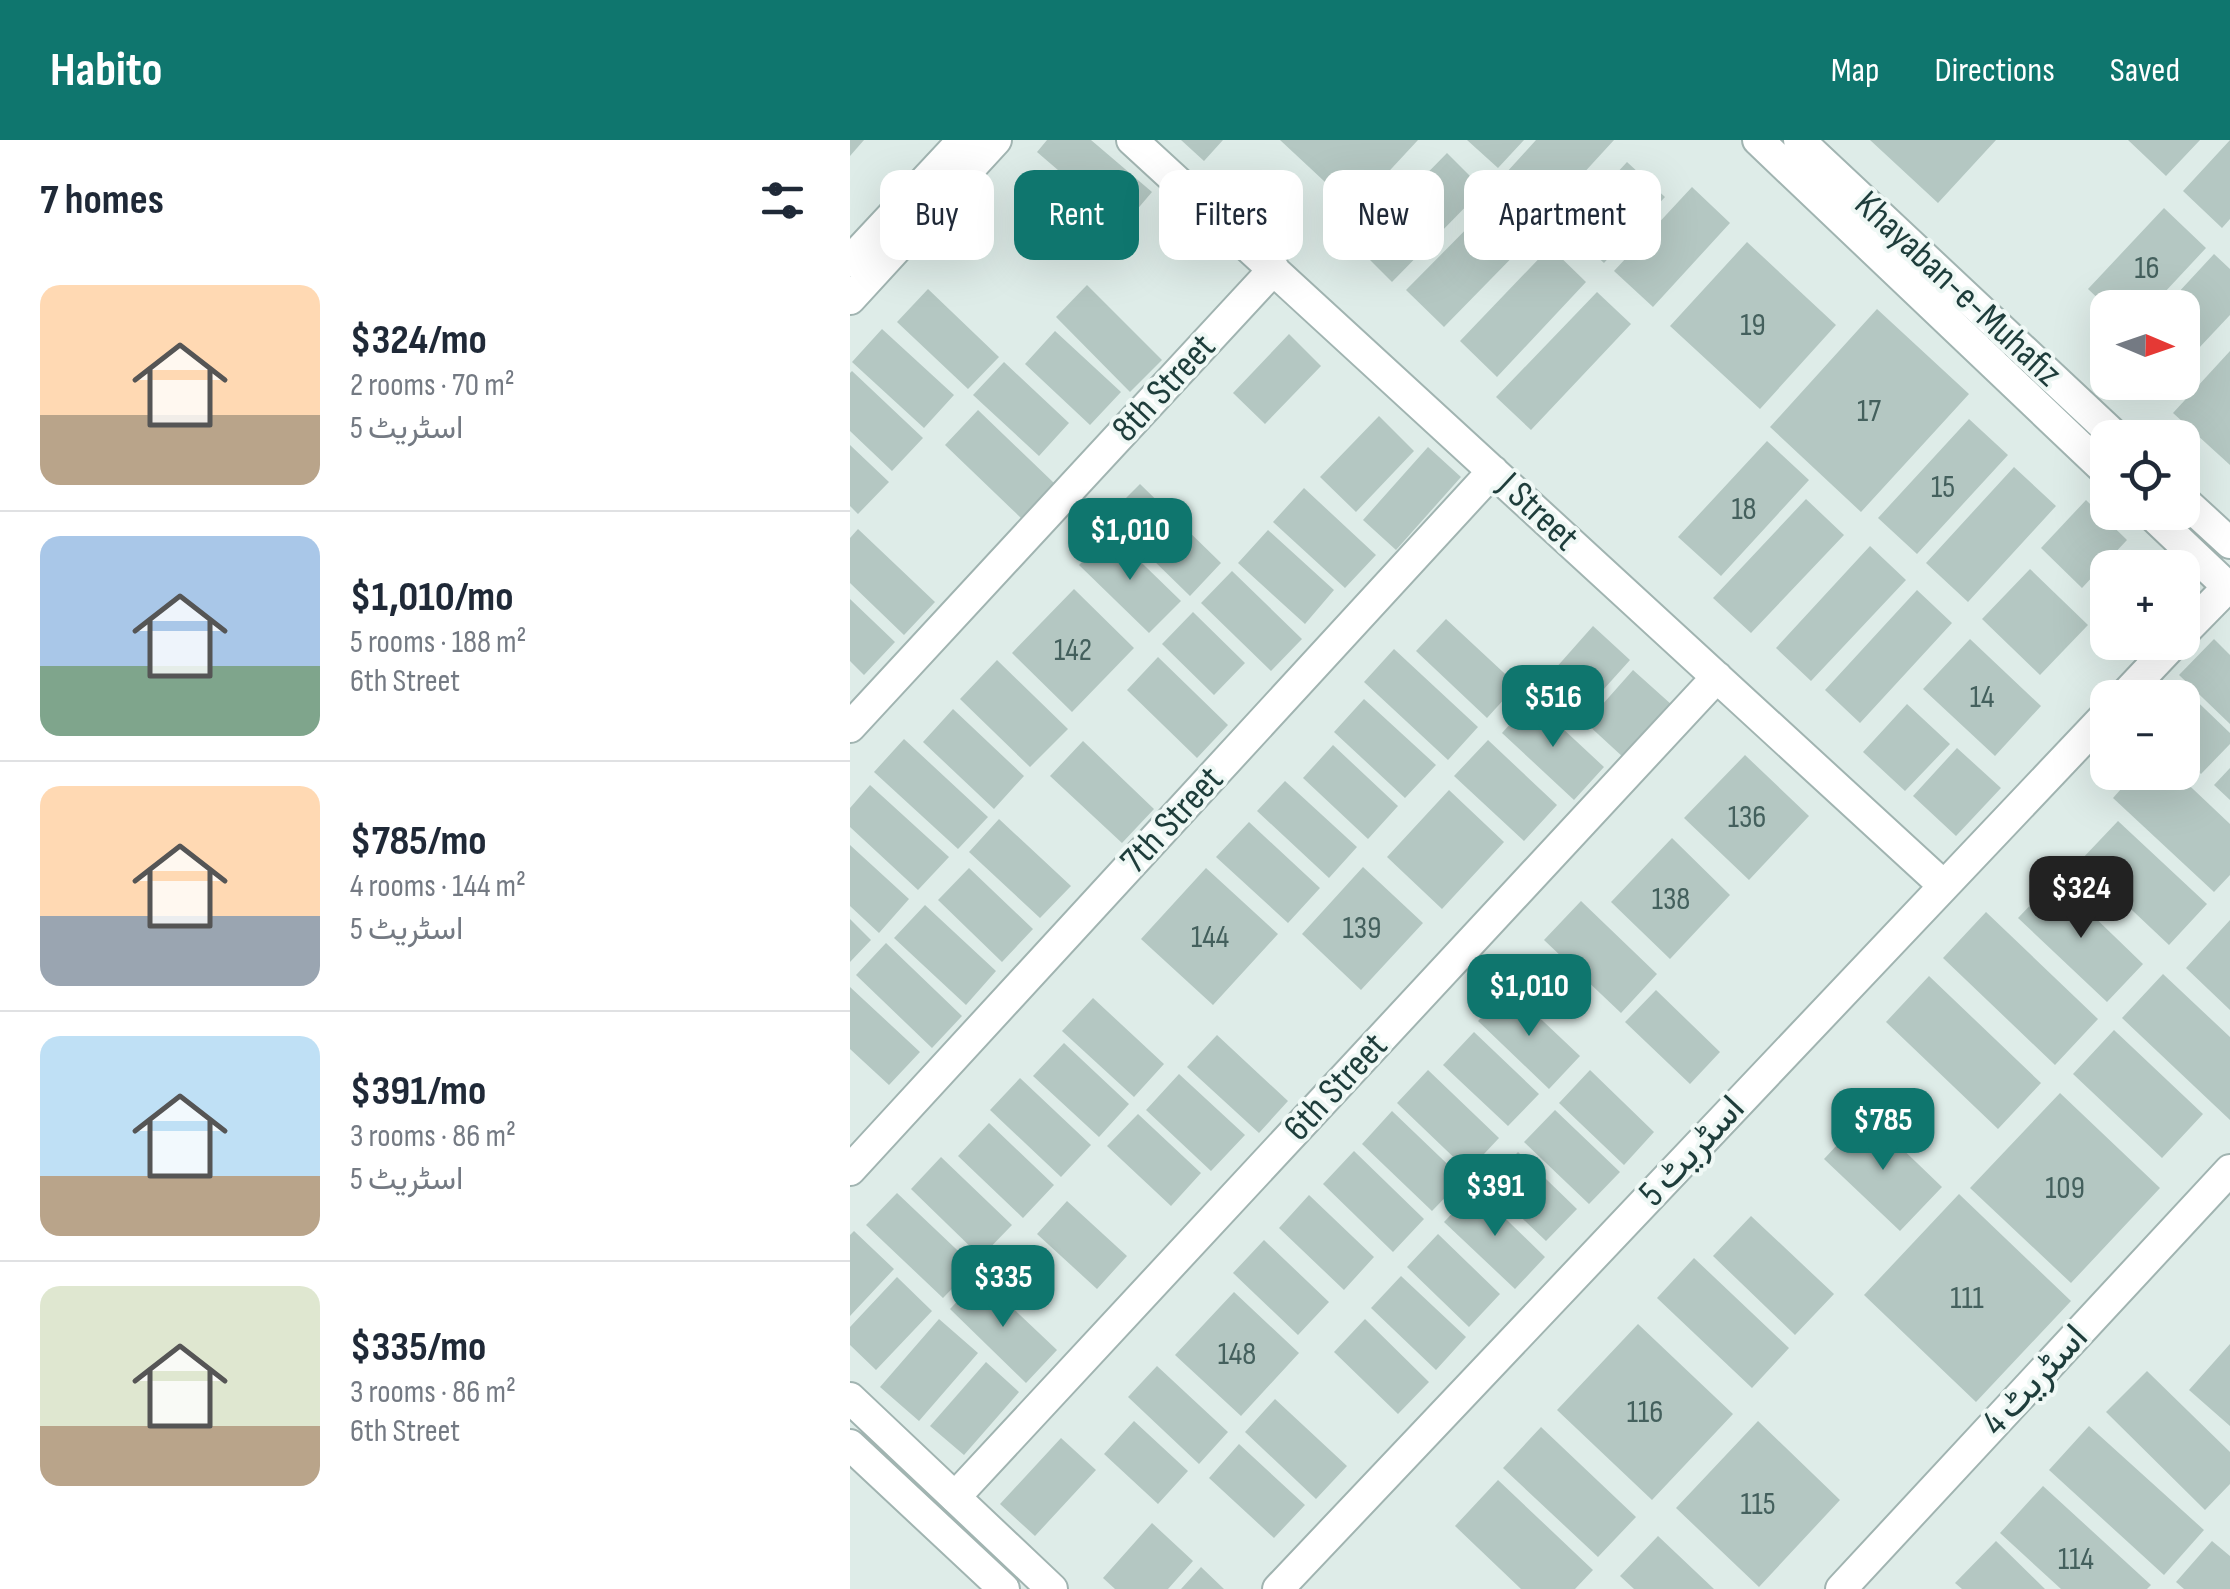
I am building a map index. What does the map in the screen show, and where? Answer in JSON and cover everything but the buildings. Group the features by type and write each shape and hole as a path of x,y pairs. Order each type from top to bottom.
{"street":[{"path":"850,261 963,140"},
{"path":"850,299 996,140"},
{"name":"J Street","path":"1132,140 1943,885"},
{"name":"Khayaban-e-Muhafiz","path":"1758,140 2090,456"},
{"name":"Khayaban-e-Muhafiz","path":"1798,140 2098,420"},
{"name":"8th Street","path":"850,728 1274,269"},
{"name":"7th Street","path":"850,1170 1494,471"},
{"path":"2200,516 2230,543"},
{"path":"2168,530 2229,587 2200,616"},
{"path":"2139,680 2158,660"},
{"name":"6th Street","path":"955,1497 1717,677"},
{"name":"اسٹریٹ 5","path":"1278,1589 2090,732"},
{"name":"اسٹریٹ 4","path":"1841,1589 2230,1170"},
{"path":"853,1408 1052,1589"},
{"path":"850,1444 1004,1589"}]}
